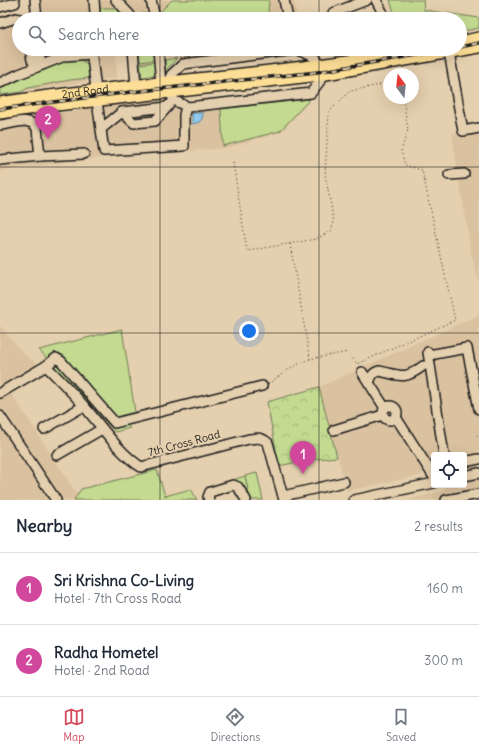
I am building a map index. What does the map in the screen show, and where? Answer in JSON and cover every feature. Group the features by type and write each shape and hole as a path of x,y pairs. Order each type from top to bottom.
{"main road":[{"path":"467,41 479,38"},
{"name":"2nd Road","path":"467,49 479,47"},
{"name":"2nd Road","path":"318,70 379,56"},
{"name":"2nd Road","path":"0,103 97,95 169,93 420,56"},
{"name":"2nd Road","path":"0,113 48,106 136,86 169,93"}],"street":[{"path":"35,0 36,12"},
{"path":"94,0 95,12"},
{"path":"151,0 154,12"},
{"path":"284,0 287,12"},
{"path":"336,12 367,0"},
{"path":"376,0 382,12"},
{"path":"119,1 128,12"},
{"path":"0,6 15,3"},
{"path":"0,22 12,19"},
{"path":"31,56 36,67"},
{"path":"36,67 40,56"},
{"path":"0,83 66,56"},
{"path":"92,56 104,151 184,146 184,115 186,106"},
{"path":"134,56 136,86"},
{"path":"160,56 169,93"},
{"path":"122,112 134,123 156,122 169,93 171,75 183,64 247,56"},
{"path":"312,56 316,58 318,70"},
{"path":"450,56 463,131 479,128"},
{"name":"2nd Road","path":"169,93 188,107 312,93 320,81 318,70"},
{"path":"101,129 122,112 169,93"},
{"path":"35,125 45,115 48,106"},
{"path":"0,125 6,125 22,120 35,125 37,128 40,156"},
{"path":"0,160 84,154"},
{"path":"449,175 464,174"},
{"path":"444,452 428,354 467,348 479,404"},
{"path":"0,393 46,366 56,358 61,361 115,423 262,386"},
{"name":"7th Cross Road","path":"46,366 84,406 102,429 129,458 141,467 249,439 263,439 268,443 284,498"},
{"path":"369,384 372,374 379,371 407,376 423,366"},
{"path":"362,372 384,411"},
{"path":"44,429 84,406"},
{"path":"334,430 384,411 390,406 395,408 395,417 431,472"},
{"path":"0,416 30,460 58,497"},
{"path":"57,455 102,429"},
{"path":"467,461 479,459"},
{"path":"467,475 479,473"},
{"path":"284,498 344,482"},
{"path":"354,500 431,484"},
{"path":"209,500 208,497 210,492 233,485 238,487 246,500"},
{"path":"452,500 479,494"}],"path":[{"path":"233,163 247,251 316,239 331,231 334,222 325,174 329,112 350,91 383,84"},
{"path":"262,386 272,383 292,367 310,359 348,352 357,364 455,320 422,170 405,165 401,151 408,130 404,104"},
{"path":"290,243 310,359"}],"shaded area":[{"path":"30,0 294,0 297,12 31,12"},
{"path":"12,18 12,56 116,56 117,78 0,95 0,21"},
{"path":"129,56 204,56 130,65"},
{"path":"313,97 281,132 226,148 98,158 0,171 0,121 162,99 187,111"},
{"path":"479,130 479,283 471,252 452,134"},
{"path":"479,315 479,500 406,500 445,491 444,488 467,488 467,452 431,452 431,465 422,472 422,475 347,491 319,387"},
{"path":"0,326 23,353 37,364 0,386"},
{"path":"11,393 77,494 74,500 0,500 0,399"}],"green space":[{"path":"172,0 269,0 268,12 160,12"},
{"path":"390,0 423,0 424,10 438,12 394,12"},
{"path":"100,8 117,8 122,12 100,12"},
{"path":"467,16 479,18 479,28 467,31"},
{"path":"140,56 155,56 155,60 140,62"},
{"path":"71,57 77,58 88,64 89,78 28,88 21,92 0,95 0,86 38,70 43,71"},
{"path":"177,58 165,71 165,60"},
{"path":"155,62 156,75 142,77 140,64"},
{"path":"310,99 280,131 223,146 221,109"},
{"path":"122,329 135,412 119,416 130,428 115,432 39,350"},
{"path":"319,387 337,457 307,460 279,466 267,402"},
{"path":"157,470 165,496 191,489 197,500 74,500 81,489"},
{"path":"257,473 263,500 250,500 245,476"},
{"path":"245,476 250,500 230,481"}],"water":[{"path":"192,113 203,113 203,116 199,122 192,124"}],"railway":[{"path":"467,46 479,43"},
{"path":"0,109 131,92 317,72 411,56"}],"place":[{"name":"Radha Hometel","path":"48,139"},
{"name":"Sri Krishna Co-Living","path":"303,474"}]}
